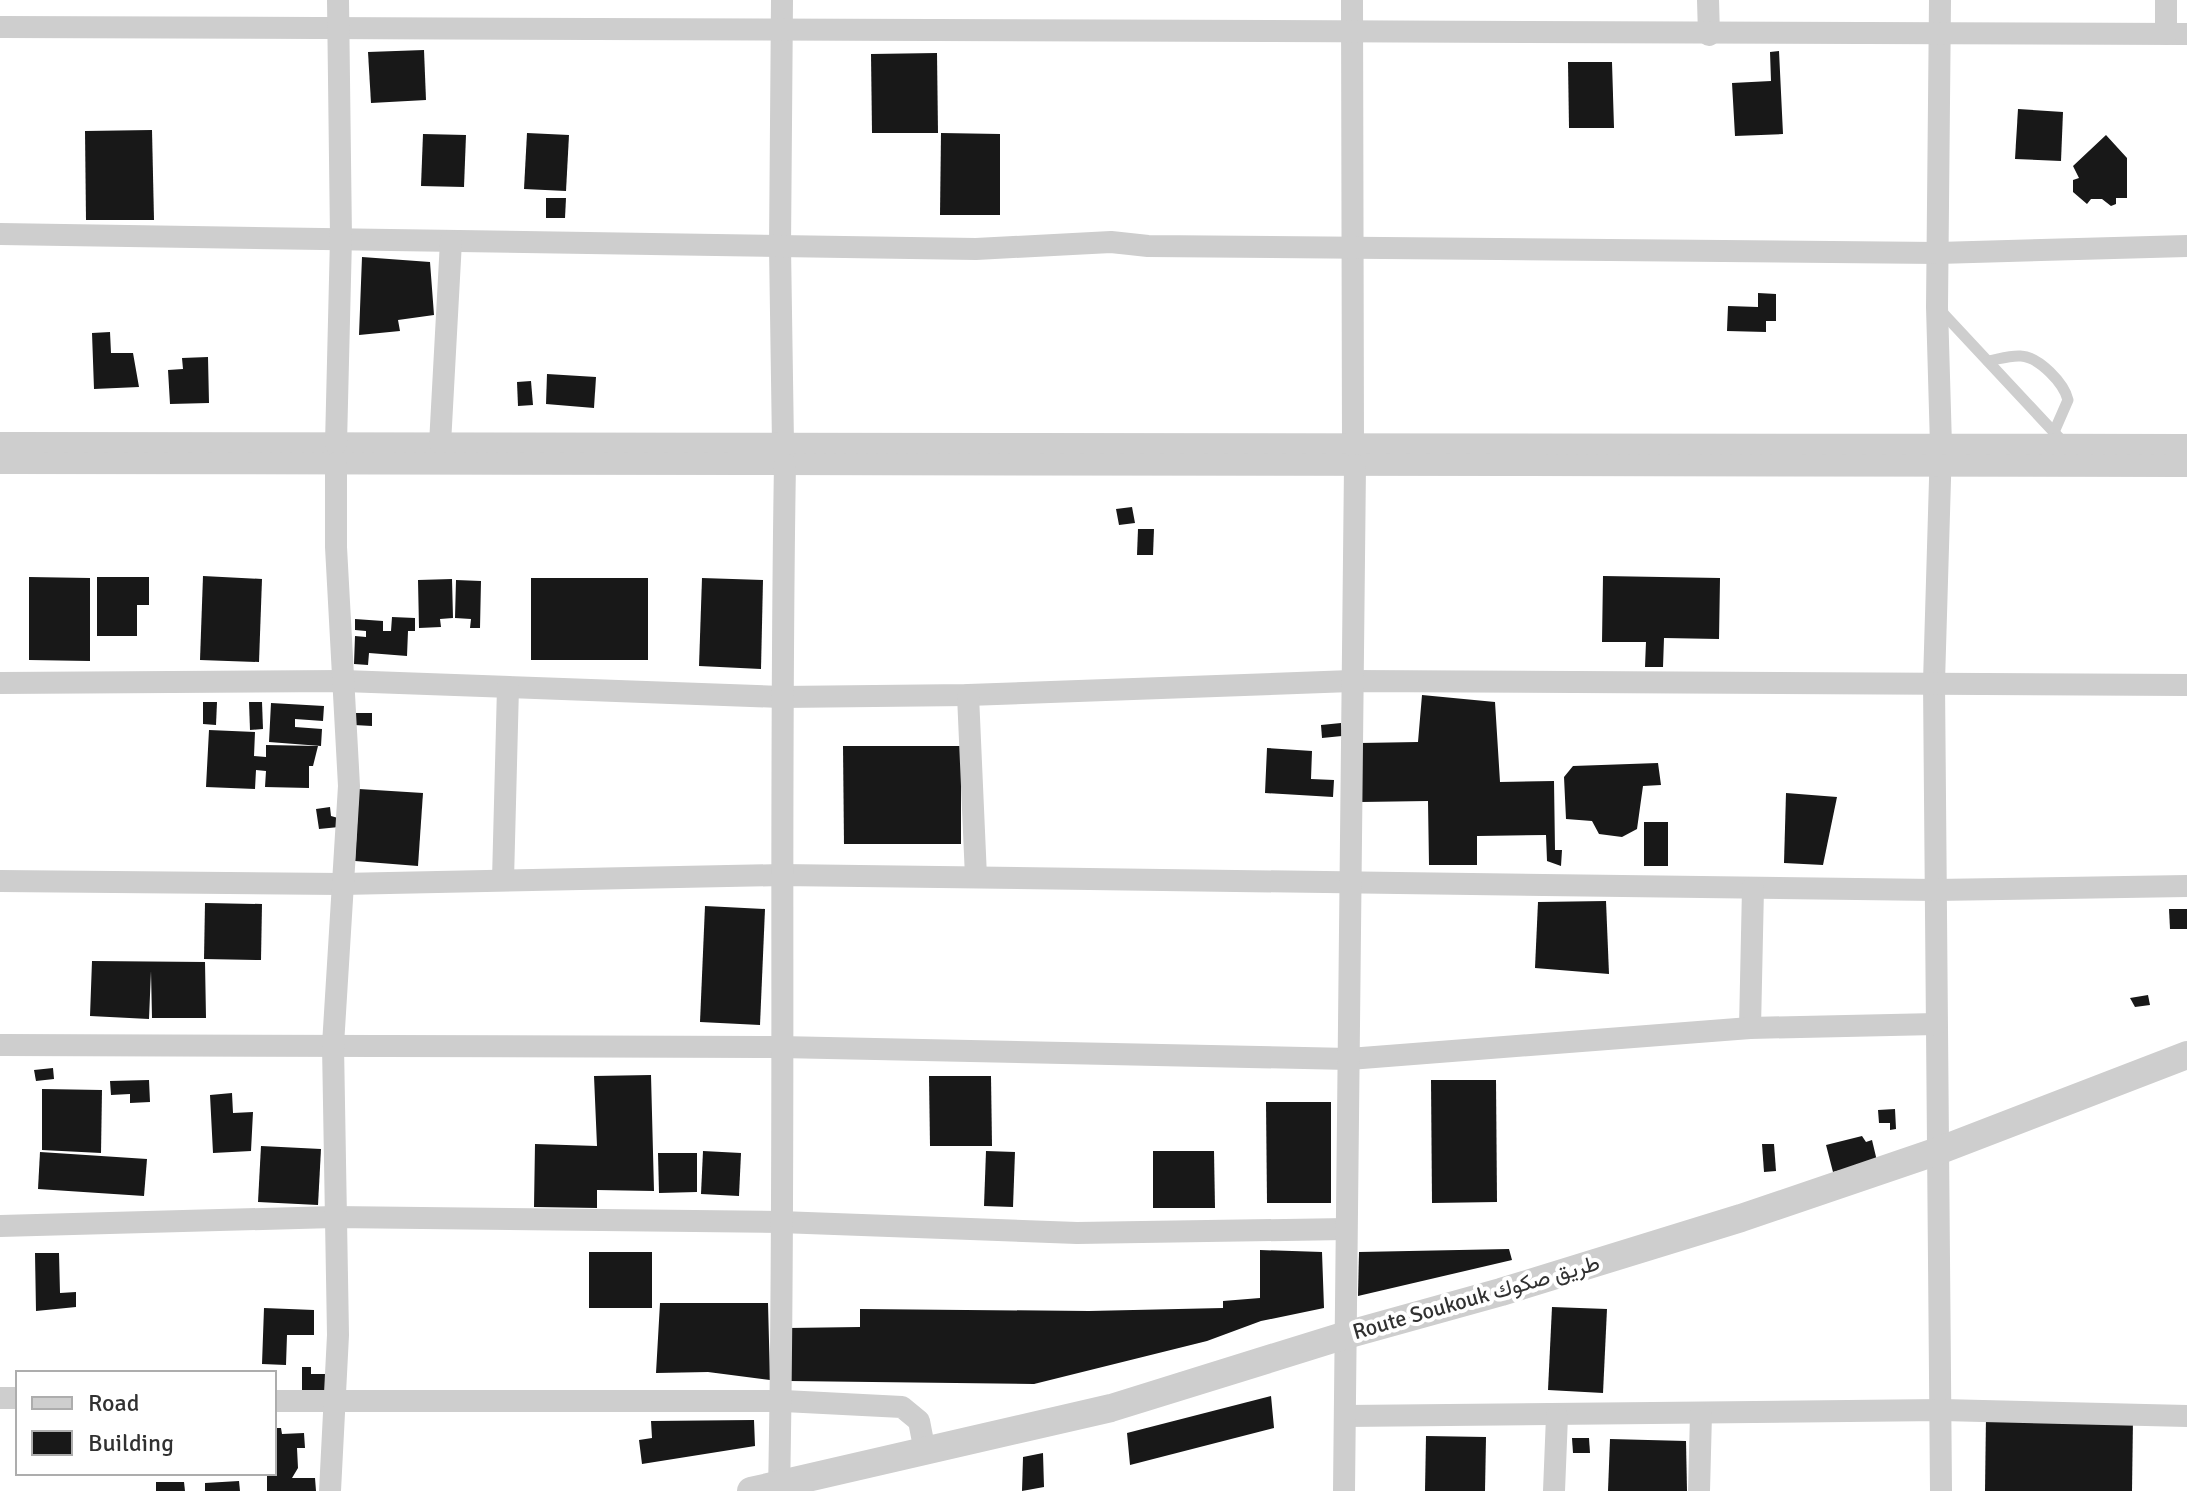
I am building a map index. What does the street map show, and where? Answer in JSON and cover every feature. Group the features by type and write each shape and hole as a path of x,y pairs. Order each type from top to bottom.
{"street":[{"path":"330,1491 338,1335 333,1045 349,786 336,454 341,238 338,0"},
{"path":"779,1488 784,1401 780,1222 784,454 780,247 782,0"},
{"path":"1344,1491 1352,882 1352,0"},
{"path":"1708,0 1709,35"},
{"path":"1940,0 1937,307 1940,456 1934,682 1941,1491"},
{"path":"0,27 1940,36 2176,34 2166,0"},
{"path":"0,234 976,249 1111,242 1148,246 1938,253 2187,246"},
{"path":"440,444 451,241"},
{"path":"1940,456 2060,438 2187,445"},
{"path":"0,443 336,454 440,444 784,454"},
{"path":"0,463 336,454 784,454 1940,456 2187,466"},
{"path":"0,683 344,681 781,697 968,695 1351,681 2187,685"},
{"path":"503,880 508,687"},
{"path":"968,695 976,877"},
{"path":"0,881 341,884 781,875 1935,890 2187,886"},
{"path":"1750,1028 1753,888"},
{"path":"0,1045 780,1047 1349,1059 1750,1028 1936,1024"},
{"name":"Route Soukouk طريق صكوك","path":"751,1491 779,1488 1111,1408 1346,1335 1501,1292 1741,1218 1938,1151 2187,1055"},
{"path":"0,1226 334,1217 780,1222 1077,1233 1346,1229"},
{"path":"276,1401 784,1401 902,1407 919,1421 925,1452"},
{"path":"1345,1416 1942,1410 2187,1416"},
{"path":"1699,1491 1701,1414"},
{"path":"1554,1491 1557,1416"}],"lane":[{"path":"1937,307 2060,438"},
{"path":"1988,361 2017,355 2028,357 2065,389 2068,400 2060,438"}],"building":[{"path":"424,50 426,100 371,103 368,52"},
{"path":"1779,51 1783,134 1735,136 1732,83 1771,81 1770,52"},
{"path":"937,53 938,133 872,133 871,54"},
{"path":"1568,62 1612,62 1614,128 1569,128"},
{"path":"2018,109 2063,112 2061,161 2015,159"},
{"path":"152,130 154,220 86,220 85,131"},
{"path":"527,133 569,135 566,191 524,189"},
{"path":"941,133 1000,134 1000,215 940,215"},
{"path":"423,134 466,135 464,187 421,186"},
{"path":"2106,135 2127,158 2127,198 2116,198 2116,204 2111,206 2102,199 2091,199 2087,204 2073,192 2073,180 2079,178 2073,166"},
{"path":"546,198 566,198 565,218 546,218"},
{"path":"362,257 430,262 434,315 398,320 400,331 359,335"},
{"path":"1758,293 1776,294 1776,321 1766,321 1766,332 1727,331 1728,306 1758,307"},
{"path":"110,332 111,353 133,353 139,387 94,389 92,333"},
{"path":"208,357 209,403 170,404 168,370 183,369 182,358"},
{"path":"547,374 596,377 594,408 546,404"},
{"path":"531,381 533,405 518,406 517,382"},
{"path":"1132,507 1135,523 1119,525 1116,509"},
{"path":"1138,529 1154,529 1153,555 1137,555"},
{"path":"203,576 262,579 259,662 200,660"},
{"path":"1603,576 1720,578 1719,639 1664,638 1663,667 1645,667 1646,642 1602,642"},
{"path":"29,577 90,578 90,661 29,660"},
{"path":"97,577 149,577 149,605 137,605 137,636 97,636"},
{"path":"531,578 648,578 648,660 531,660"},
{"path":"702,578 763,580 761,669 699,666"},
{"path":"452,579 453,618 440,619 441,627 419,628 418,580"},
{"path":"456,580 481,581 480,628 470,628 471,619 455,618"},
{"path":"392,617 415,618 415,631 408,631 407,656 369,653 368,665 354,664 355,636 366,637 366,631 355,630 355,619 383,621 383,631 391,631"},
{"path":"1422,695 1495,702 1500,782 1554,781 1555,850 1562,850 1561,866 1547,861 1546,835 1477,836 1477,865 1429,865 1428,801 1361,802 1360,743 1418,742"},
{"path":"203,702 217,702 216,725 203,724"},
{"path":"249,702 262,702 263,729 250,730"},
{"path":"271,703 324,706 323,721 295,719 295,727 322,729 321,746 269,742"},
{"path":"355,713 372,713 372,726 354,725"},
{"path":"1341,723 1342,736 1322,738 1321,725"},
{"path":"209,730 255,732 254,756 266,757 266,745 318,746 313,766 309,766 309,788 265,787 266,771 256,770 255,789 206,787"},
{"path":"843,746 961,746 961,844 844,844"},
{"path":"1267,748 1312,751 1311,779 1334,780 1333,797 1265,793"},
{"path":"1658,763 1661,785 1643,786 1637,829 1622,837 1599,834 1592,821 1566,819 1564,777 1573,766"},
{"path":"359,789 423,793 418,866 355,861"},
{"path":"1786,793 1837,797 1823,865 1784,863"},
{"path":"330,807 331,816 338,818 339,827 319,829 316,809"},
{"path":"1644,822 1668,822 1668,866 1644,866"},
{"path":"1606,901 1609,974 1535,968 1538,902"},
{"path":"205,903 262,904 261,960 204,959"},
{"path":"705,906 765,909 760,1025 700,1022"},
{"path":"2169,909 2187,909 2187,929 2170,929"},
{"path":"92,961 205,962 206,1018 152,1018 151,971 149,1019 90,1016"},
{"path":"2148,995 2150,1005 2135,1007 2130,998"},
{"path":"53,1068 54,1079 36,1081 34,1070"},
{"path":"651,1075 654,1191 597,1190 597,1208 534,1207 535,1144 597,1146 594,1076"},
{"path":"929,1076 991,1076 992,1146 930,1146"},
{"path":"149,1080 150,1102 130,1103 130,1094 111,1095 110,1081"},
{"path":"1431,1080 1496,1080 1497,1202 1432,1203"},
{"path":"42,1089 102,1090 101,1153 42,1150"},
{"path":"232,1093 233,1113 253,1112 251,1151 213,1153 210,1095"},
{"path":"1266,1102 1331,1102 1331,1203 1267,1203"},
{"path":"1895,1109 1896,1129 1890,1130 1890,1123 1879,1123 1878,1110"},
{"path":"1862,1136 1866,1142 1872,1140 1877,1161 1833,1172 1826,1145"},
{"path":"1762,1144 1774,1144 1776,1171 1764,1172"},
{"path":"261,1146 321,1149 318,1205 258,1202"},
{"path":"703,1151 741,1153 739,1196 701,1194"},
{"path":"986,1151 1015,1152 1013,1207 984,1206"},
{"path":"1153,1151 1214,1151 1215,1208 1153,1208"},
{"path":"40,1152 147,1159 144,1196 38,1189"},
{"path":"658,1153 697,1153 697,1192 659,1193"},
{"path":"1509,1249 1512,1260 1358,1296 1359,1252"},
{"path":"1260,1250 1322,1252 1324,1308 1261,1321 1207,1341 1034,1384 789,1381 788,1328 860,1327 860,1309 1089,1311 1223,1308 1223,1301 1260,1298"},
{"path":"589,1252 652,1252 652,1308 589,1308"},
{"path":"35,1253 59,1253 60,1293 76,1292 76,1307 36,1311"},
{"path":"660,1303 768,1303 770,1380 708,1372 656,1373"},
{"path":"1552,1307 1607,1309 1603,1393 1548,1390"},
{"path":"264,1308 314,1310 314,1335 287,1335 286,1365 262,1364"},
{"path":"302,1367 311,1367 311,1374 327,1374 327,1390 302,1390"},
{"path":"1271,1396 1274,1428 1130,1465 1127,1433"},
{"path":"1986,1416 2133,1419 2132,1491 1985,1491"},
{"path":"754,1420 755,1446 642,1464 639,1440 652,1438 651,1421"},
{"path":"276,1428 281,1428 282,1434 304,1433 305,1448 297,1448 298,1468 292,1478 315,1478 316,1491 267,1491 267,1475 276,1475"},
{"path":"1426,1436 1486,1437 1485,1491 1425,1491"},
{"path":"1572,1438 1589,1438 1590,1453 1573,1453"},
{"path":"1610,1439 1686,1441 1687,1491 1608,1491"},
{"path":"1043,1453 1044,1487 1022,1491 1023,1457"},
{"path":"239,1481 240,1491 205,1491 205,1483"},
{"path":"156,1482 184,1482 185,1491 156,1491"}]}
